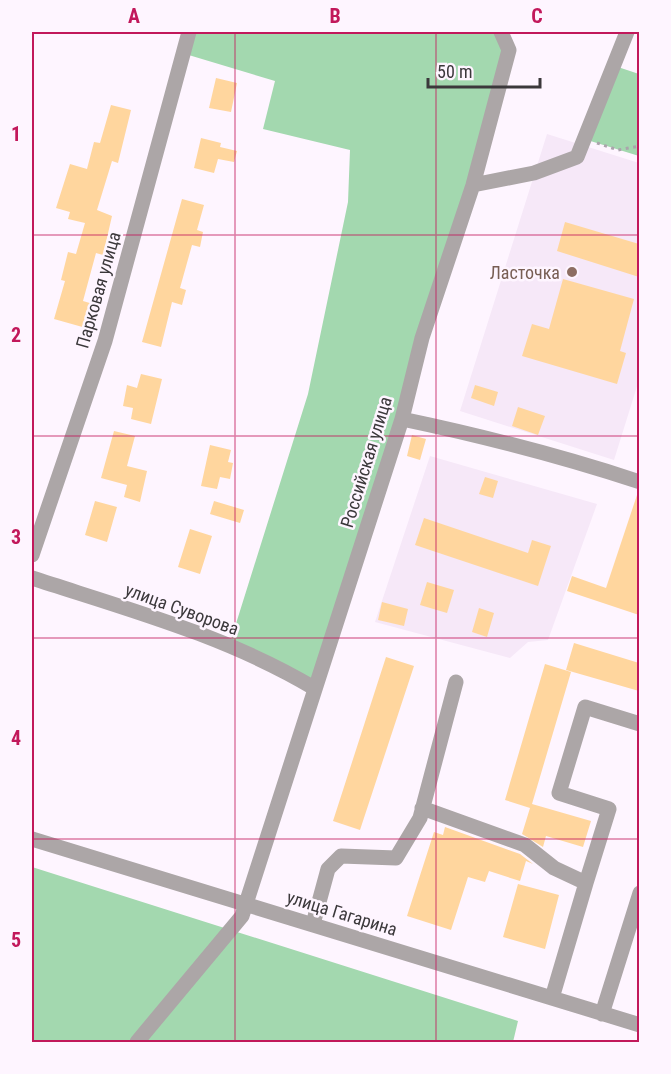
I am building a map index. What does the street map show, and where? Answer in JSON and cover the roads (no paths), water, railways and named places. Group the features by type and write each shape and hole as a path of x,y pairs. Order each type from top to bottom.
{"street":[{"name":"Парковая улица","path":"32,555 105,341 189,32"},
{"name":"Российская улица","path":"137,1042 237,926 242,916 402,420 422,338 473,185 509,50 501,32"},
{"path":"473,185 534,173 577,157 630,36"},
{"path":"402,420 503,441 575,460 639,482"},
{"name":"улица Суворова","path":"32,578 187,629 282,669 314,688"},
{"path":"313,924 328,869 341,856 396,858 420,818 456,682"},
{"path":"552,998 609,808 559,793 585,707 639,724"},
{"path":"422,808 525,845 554,868 586,883"},
{"name":"улица Гагарина","path":"32,839 639,1025"},
{"path":"602,1014 639,893"}],"place":[{"name":"Ласточка","path":"572,272"}]}
